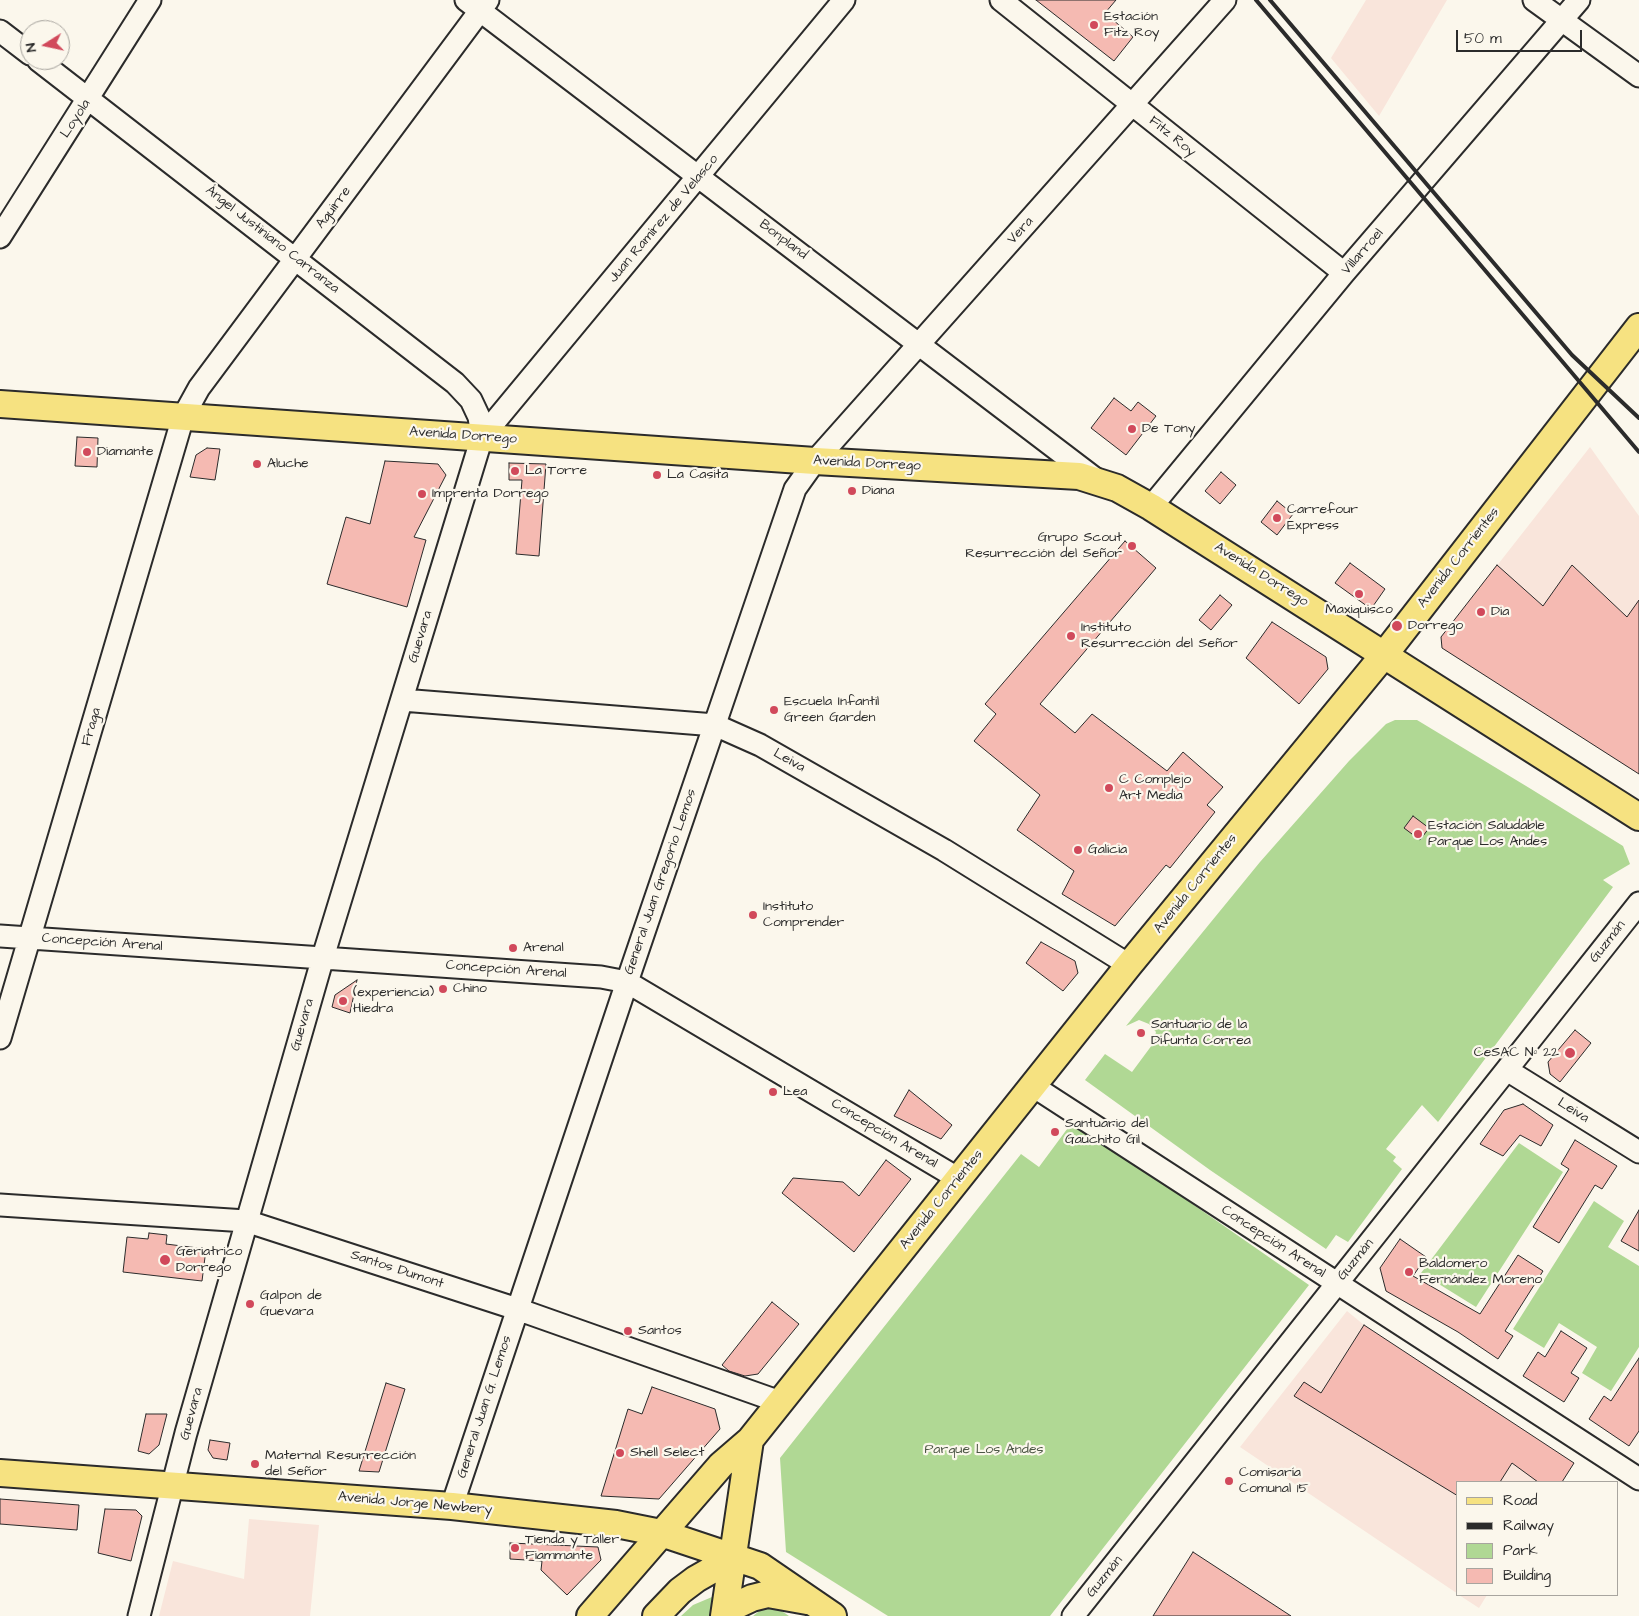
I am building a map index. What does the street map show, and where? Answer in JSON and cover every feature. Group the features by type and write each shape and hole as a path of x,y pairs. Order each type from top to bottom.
{"main road":[{"name":"Avenida Corrientes","path":"590,1616 721,1465 750,1440 1129,966 1384,655 1639,327"},
{"name":"Avenida Dorrego","path":"0,404 815,461 1060,474 1099,482 1151,507 1639,817"},
{"path":"724,1616 750,1440"},
{"name":"Avenida Jorge Newbery","path":"0,1473 452,1506 616,1524 661,1533 747,1561 771,1572 823,1610"},
{"path":"656,1616 680,1591 696,1579 733,1558"},
{"name":"Avenida Jorge Newbery","path":"724,1616 737,1605 752,1598 768,1594 823,1610"}],"street":[{"name":"Loyola","path":"0,237 150,0"},
{"name":"Juan Ramírez de Velasco","path":"482,437 844,0"},
{"name":"Fitz Roy","path":"1001,0 1344,274"},
{"name":"Vera","path":"815,461 1225,0"},
{"path":"1534,0 1639,76"},
{"name":"Villarroel","path":"1151,507 1344,274 1579,0"},
{"name":"Bonpland","path":"478,4 698,177 921,344 1099,482"},
{"name":"Aguirre","path":"182,417 198,388 296,259 478,4"},
{"path":"0,31 20,46"},
{"name":"Ángel Justiniano Carranza","path":"51,70 455,383 471,400 479,416 482,437"},
{"name":"Fraga","path":"0,1038 182,417"},
{"name":"Guevara","path":"139,1616 172,1486 246,1221 323,957 482,437"},
{"name":"General Juan Gregorio Lemos","path":"517,1309 794,489 815,461"},
{"name":"Leiva","path":"402,700 715,725 760,745 944,850 1129,966"},
{"name":"Guzmán","path":"1073,1616 1639,903"},
{"name":"Concepción Arenal","path":"0,936 601,977 627,982 959,1178"},
{"name":"Leiva","path":"1507,1070 1639,1152"},
{"name":"Concepción Arenal","path":"1033,1086 1639,1479"},
{"name":"Santos Dumont","path":"0,1205 246,1221 517,1309 780,1402"},
{"name":"General Juan G. Lemos","path":"452,1506 517,1309"}],"shaded area":[{"path":"1366,0 1447,0 1379,116 1331,58"},
{"path":"1590,447 1639,516 1639,774 1442,648 1441,637"},
{"path":"1347,1311 1364,1325 1574,1463 1563,1481 1456,1481 1456,1593 1240,1447"},
{"path":"249,1519 319,1525 310,1616 159,1616 173,1561 244,1579"},
{"path":"1461,1596 1486,1596 1479,1608"}],"green space":[{"path":"1395,720 1417,720 1531,789 1623,846 1630,864 1603,880 1613,887 1438,1122 1422,1105 1386,1149 1396,1157 1393,1161 1402,1169 1348,1242 1336,1235 1326,1249 1210,1170 1085,1080 1105,1054 1132,1072 1152,1045 1156,1032 1149,1024 1139,1020 1126,1026 1260,862 1349,761 1386,724"},
{"name":"Parque Los Andes","path":"1073,1121 1309,1285 1050,1616 888,1616 786,1552 780,1458 1021,1154 1039,1167"},
{"path":"1519,1143 1563,1172 1476,1307 1421,1273"},
{"path":"1594,1201 1624,1221 1608,1247 1639,1266 1639,1347 1611,1391 1582,1373 1597,1347 1559,1323 1544,1348 1513,1329"},
{"path":"712,1597 713,1616 681,1616 693,1605"},
{"path":"767,1605 776,1607 789,1616 753,1616"}],"building":[{"name":"Estación Fitz Roy","path":"1036,0 1116,0 1105,13 1133,37 1114,61"},
{"path":"1114,398 1131,411 1138,402 1156,416 1126,455 1091,428"},
{"name":"Diamante","path":"77,437 98,438 97,467 75,466"},
{"path":"207,448 220,449 215,480 190,477 196,455"},
{"path":"385,461 438,464 446,475 414,537 426,540 407,607 327,584 346,517 370,524"},
{"path":"509,463 546,464 539,556 516,554 522,480 509,480"},
{"path":"1221,472 1236,485 1220,504 1205,491"},
{"name":"Carrefour Express","path":"1277,501 1293,514 1277,535 1261,522"},
{"path":"1125,541 1156,568 1040,704 1075,733 1092,714 1167,771 1183,752 1223,787 1207,805 1215,812 1170,868 1166,865 1115,926 1062,894 1074,871 1017,830 1040,795 974,741 996,714 985,704"},
{"path":"1350,563 1385,589 1371,609 1335,583"},
{"path":"1497,565 1543,606 1572,565 1627,617 1639,600 1639,774 1442,648 1441,637"},
{"path":"1220,595 1232,605 1211,630 1199,620"},
{"path":"1272,622 1326,657 1328,669 1299,704 1246,658"},
{"name":"Estación Saludable Parque Los Andes","path":"1413,816 1429,828 1420,840 1404,828"},
{"path":"1041,942 1075,961 1078,973 1063,991 1026,963"},
{"name":"(experiencia) Hiedra","path":"357,980 350,1013 332,1007 335,995"},
{"name":"CeSAC Nº 22","path":"1575,1030 1591,1043 1560,1082 1550,1074 1548,1062"},
{"path":"909,1090 952,1125 941,1139 894,1116"},
{"path":"1523,1104 1553,1125 1541,1146 1520,1135 1503,1156 1480,1144 1504,1110"},
{"path":"1575,1140 1617,1166 1602,1189 1595,1185 1559,1243 1533,1227 1569,1169 1561,1164"},
{"path":"886,1160 911,1179 854,1252 782,1193 793,1178 843,1182 859,1196"},
{"path":"1639,1210 1639,1251 1621,1241"},
{"name":"Geriatrico Dorrego","path":"149,1233 167,1235 166,1244 206,1249 202,1281 123,1272 127,1237 148,1239"},
{"path":"1400,1239 1426,1257 1413,1276 1480,1314 1518,1255 1543,1271 1505,1331 1513,1336 1498,1359 1458,1332 1386,1291 1380,1268"},
{"path":"772,1302 799,1324 758,1374 745,1376 729,1371 722,1365"},
{"path":"1364,1325 1574,1463 1563,1481 1537,1481 1512,1463 1501,1481 1456,1481 1456,1495 1294,1396 1304,1382 1321,1393"},
{"path":"1561,1331 1587,1348 1571,1373 1579,1378 1564,1402 1523,1376 1538,1352 1545,1357"},
{"path":"1639,1358 1639,1431 1629,1446 1589,1419 1604,1396 1611,1401"},
{"path":"386,1383 405,1389 379,1472 359,1471"},
{"path":"652,1387 715,1409 720,1429 659,1499 601,1496 628,1409 642,1414"},
{"path":"146,1414 167,1414 159,1445 149,1454 138,1451"},
{"path":"210,1440 230,1443 227,1460 213,1458 208,1450"},
{"path":"0,1499 79,1505 77,1530 0,1524"},
{"path":"105,1509 136,1510 142,1516 131,1561 98,1553"},
{"path":"510,1543 598,1547 601,1560 567,1595 541,1570 542,1561 510,1559"},
{"path":"1193,1552 1291,1616 1153,1616"}],"railway":[{"path":"1256,0 1639,452"},
{"path":"1270,0 1572,355 1639,418"}],"place":[{"name":"Estación Fitz Roy","path":"1094,25"},
{"name":"De Tony","path":"1132,429"},
{"name":"Diamante","path":"87,452"},
{"name":"Aluche","path":"257,464"},
{"name":"La Torre","path":"515,471"},
{"name":"La Casita","path":"657,475"},
{"name":"Diana","path":"852,491"},
{"name":"Imprenta Dorrego","path":"422,494"},
{"name":"Carrefour Express","path":"1277,518"},
{"name":"Grupo Scout Resurrección del Señor","path":"1132,546"},
{"name":"Maxiquisco","path":"1359,594"},
{"name":"Dia","path":"1481,612"},
{"name":"Dorrego","path":"1397,626"},
{"name":"Instituto Resurrección del Señor","path":"1071,636"},
{"name":"Escuela Infantil Green Garden","path":"774,710"},
{"name":"C Complejo Art Media","path":"1109,788"},
{"name":"Estación Saludable Parque Los Andes","path":"1418,834"},
{"name":"Galicia","path":"1078,850"},
{"name":"Instituto Comprender","path":"753,915"},
{"name":"Arenal","path":"513,948"},
{"name":"Chino","path":"443,989"},
{"name":"(experiencia) Hiedra","path":"343,1001"},
{"name":"Santuario de la Difunta Correa","path":"1141,1033"},
{"name":"CeSAC Nº 22","path":"1570,1053"},
{"name":"Lea","path":"773,1092"},
{"name":"Santuario del Gauchito Gil","path":"1055,1132"},
{"name":"Geriatrico Dorrego","path":"165,1260"},
{"name":"Baldomero Fernández Moreno","path":"1409,1272"},
{"name":"Galpon de Guevara","path":"250,1304"},
{"name":"Santos","path":"628,1331"},
{"name":"Shell Select","path":"620,1453"},
{"name":"Maternal Resurrección del Señor","path":"255,1464"},
{"name":"Comisaría Comunal 15","path":"1229,1481"},
{"name":"Tienda y Taller Fiammante","path":"515,1548"}]}
